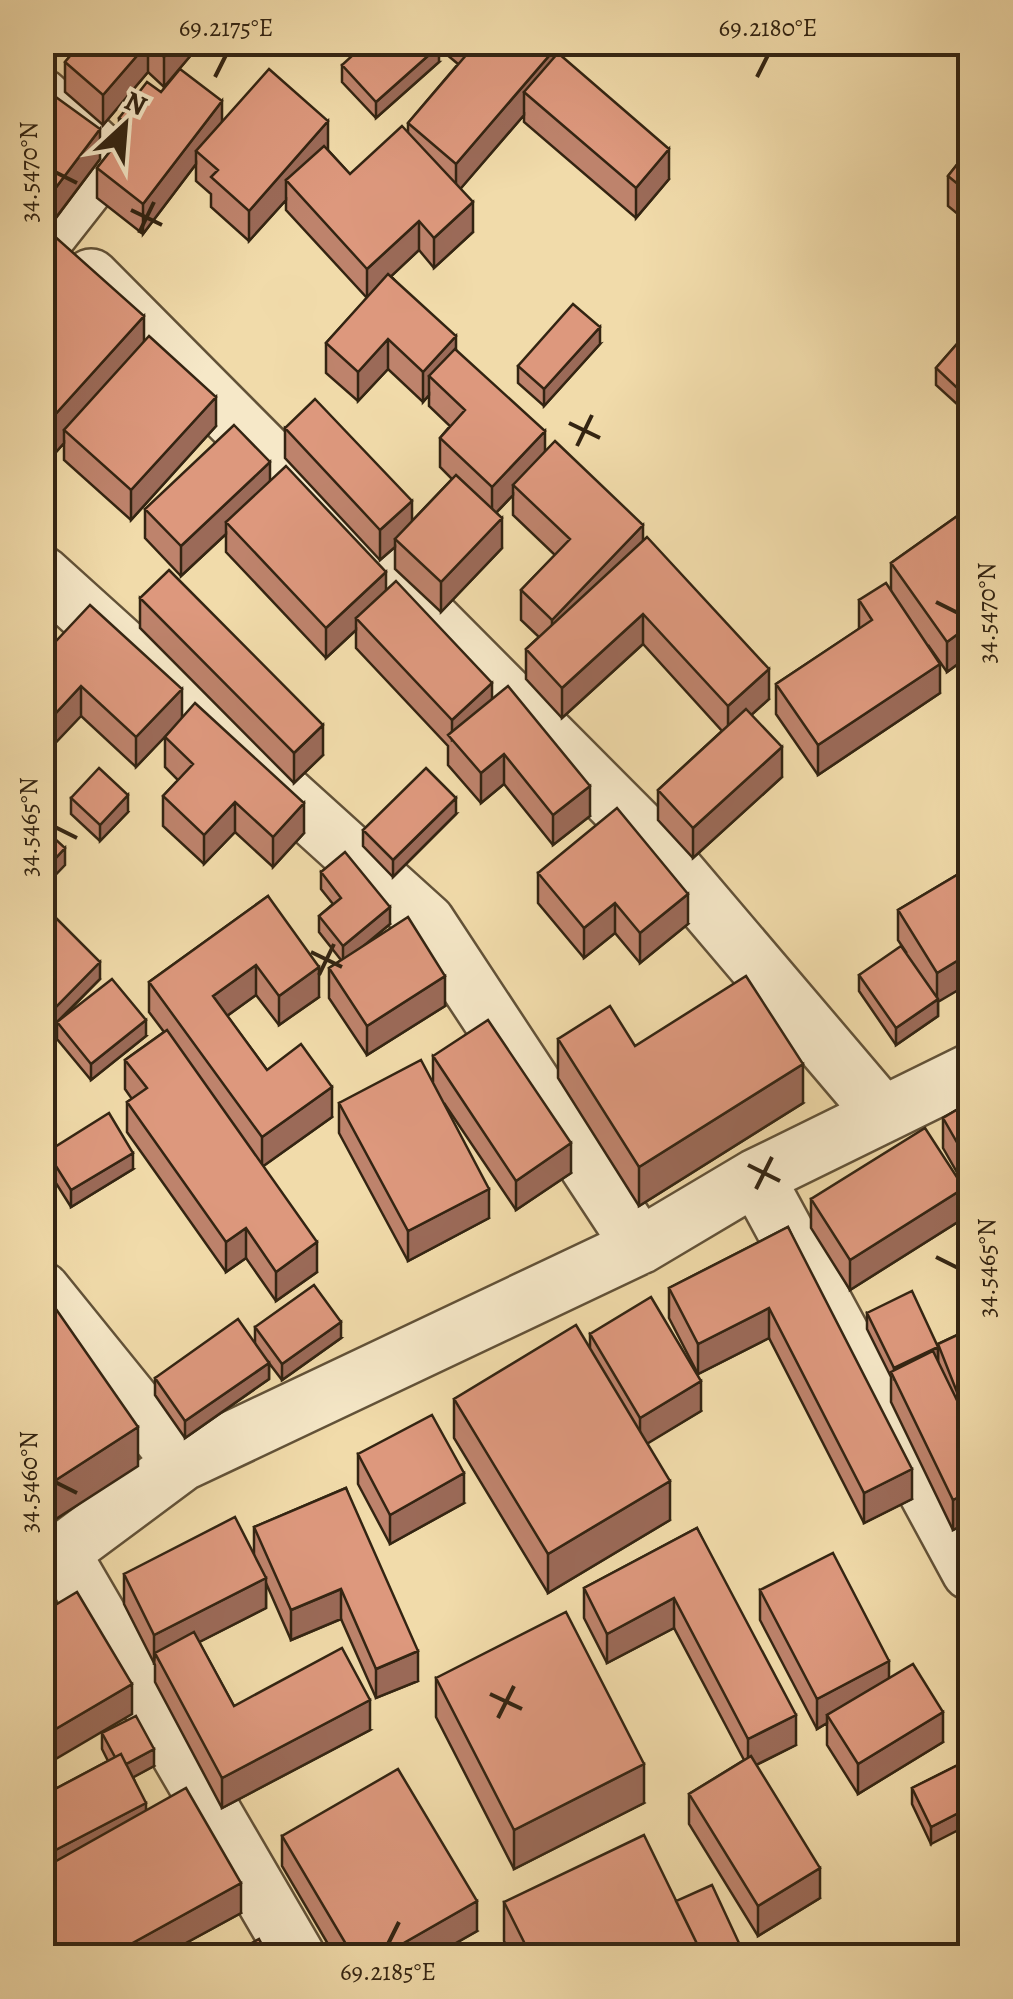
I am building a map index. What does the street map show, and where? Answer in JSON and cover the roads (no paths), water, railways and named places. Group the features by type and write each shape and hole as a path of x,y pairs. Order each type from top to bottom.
{"street":[{"path":"42,96 108,159 46,239 642,830 881,1112"},
{"path":"42,574 427,922 640,1246"},
{"path":"296,1956 53,1561 182,1462 640,1246 756,1177 881,1112 970,1072"},
{"path":"756,1177 970,1572"},
{"path":"42,1290 182,1462"}]}
